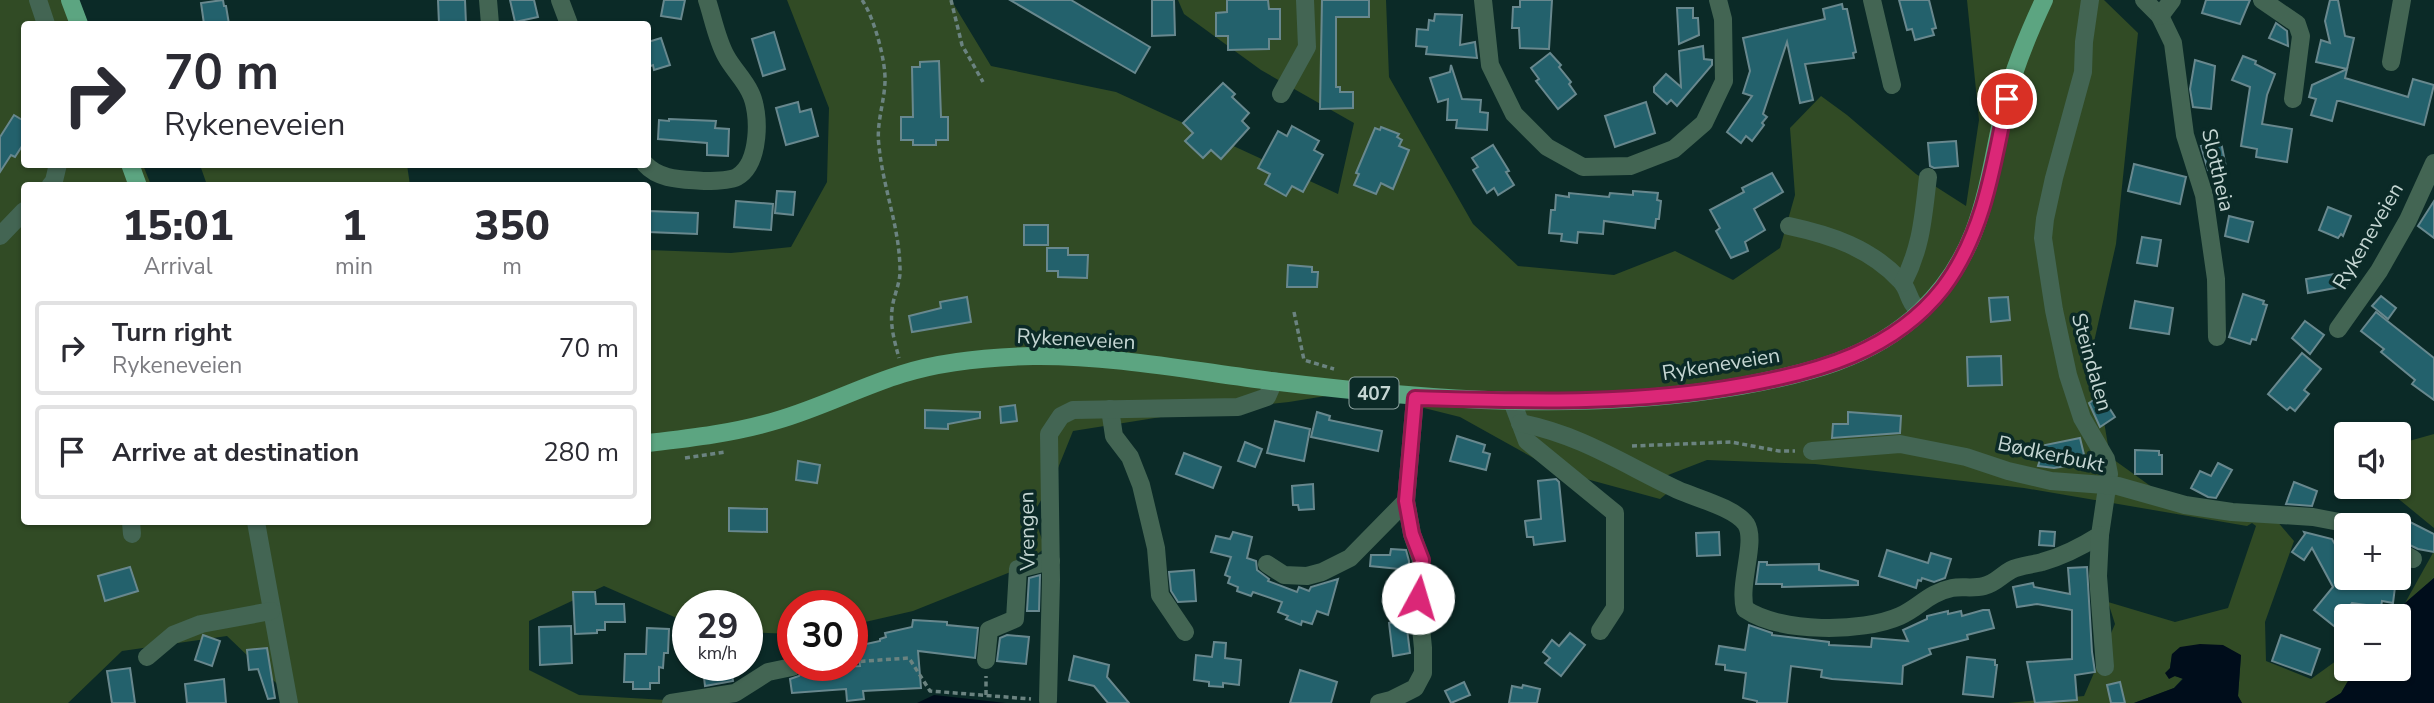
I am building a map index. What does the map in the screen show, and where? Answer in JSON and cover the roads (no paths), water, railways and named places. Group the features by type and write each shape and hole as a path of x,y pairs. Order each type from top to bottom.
{"main road":[{"path":"70,0 78,21"},
{"name":"Rykeneveien","path":"651,443 699,437 780,420 903,374 939,365 1034,356 1092,358 1415,398 1512,401 1644,398 1705,392 1785,378 1831,365 1860,354 1895,333 1920,312 1942,288 1961,259 1981,215 2007,99 2025,40 2044,0"}],"street":[{"path":"38,0 45,21"},
{"path":"488,0 490,21"},
{"path":"560,0 568,21"},
{"path":"648,168 667,178 715,181 737,177 748,166 754,152 757,119 751,94 725,55 707,0"},
{"path":"1281,94 1307,47 1305,0"},
{"path":"1483,0 1490,65 1514,114 1547,146 1583,167 1630,166 1674,149 1704,124 1724,81 1723,19 1717,0"},
{"path":"1872,0 1892,85"},
{"name":"Steindalen","path":"2090,0 2084,42 2085,61 2054,178 2043,238 2054,310 2068,375 2082,418 2106,459 2108,486"},
{"name":"Slottheia","path":"2144,0 2160,16 2173,43 2185,135 2204,195 2216,279 2217,337"},
{"path":"2160,16 2172,0"},
{"path":"2262,0 2297,24 2300,29 2293,99"},
{"path":"2391,62 2402,0"},
{"name":"Rykeneveien","path":"2339,329 2379,271 2434,163"},
{"path":"1903,283 1914,263 1920,241 1928,177"},
{"path":"0,236 21,214"},
{"path":"1789,226 1821,233 1855,246 1877,259 1903,283 1910,303 1920,312"},
{"name":"Vrengen","path":"1048,700 1051,561 1049,434 1061,416 1073,410 1238,407 1267,397 1273,381"},
{"path":"1378,703 1391,701 1415,688 1423,673 1418,598 1422,560 1412,534 1406,501 1415,398"},
{"path":"1512,401 1527,441 1615,513 1615,608 1600,631"},
{"path":"1110,409 1114,436 1130,457 1141,485 1156,548 1160,595 1185,632"},
{"path":"1520,423 1541,427 1599,448 1678,490 1732,513 1746,524 1750,541 1741,596 1745,609 1757,618 1790,626 1828,628 1882,624 1905,614 1931,594 1954,587 1980,587 1994,583 2012,569 2071,553 2100,536"},
{"name":"Bødkerbukt","path":"1812,451 1900,444 1966,457 2051,481 2108,486 2100,536 2098,576 2105,667"},
{"path":"2108,486 2118,486 2208,509 2334,521"},
{"path":"1267,564 1284,575 1307,576 1322,572 1350,558 1406,501"},
{"path":"257,525 289,703"},
{"path":"986,660 989,630 1015,619 1018,569 1051,561"},
{"path":"147,657 173,635 201,624 271,611"},
{"path":"671,703 735,693 768,672 777,670"}],"water":[{"path":"2434,578 2434,703 2325,703 2341,693 2348,681 2411,681 2411,604 2404,604"},
{"path":"2223,645 2241,655 2238,696 2242,703 2134,703 2174,688 2183,679 2175,676 2169,679 2165,673 2170,668 2172,654 2180,647"},
{"path":"934,695 1006,703 917,703"}]}
